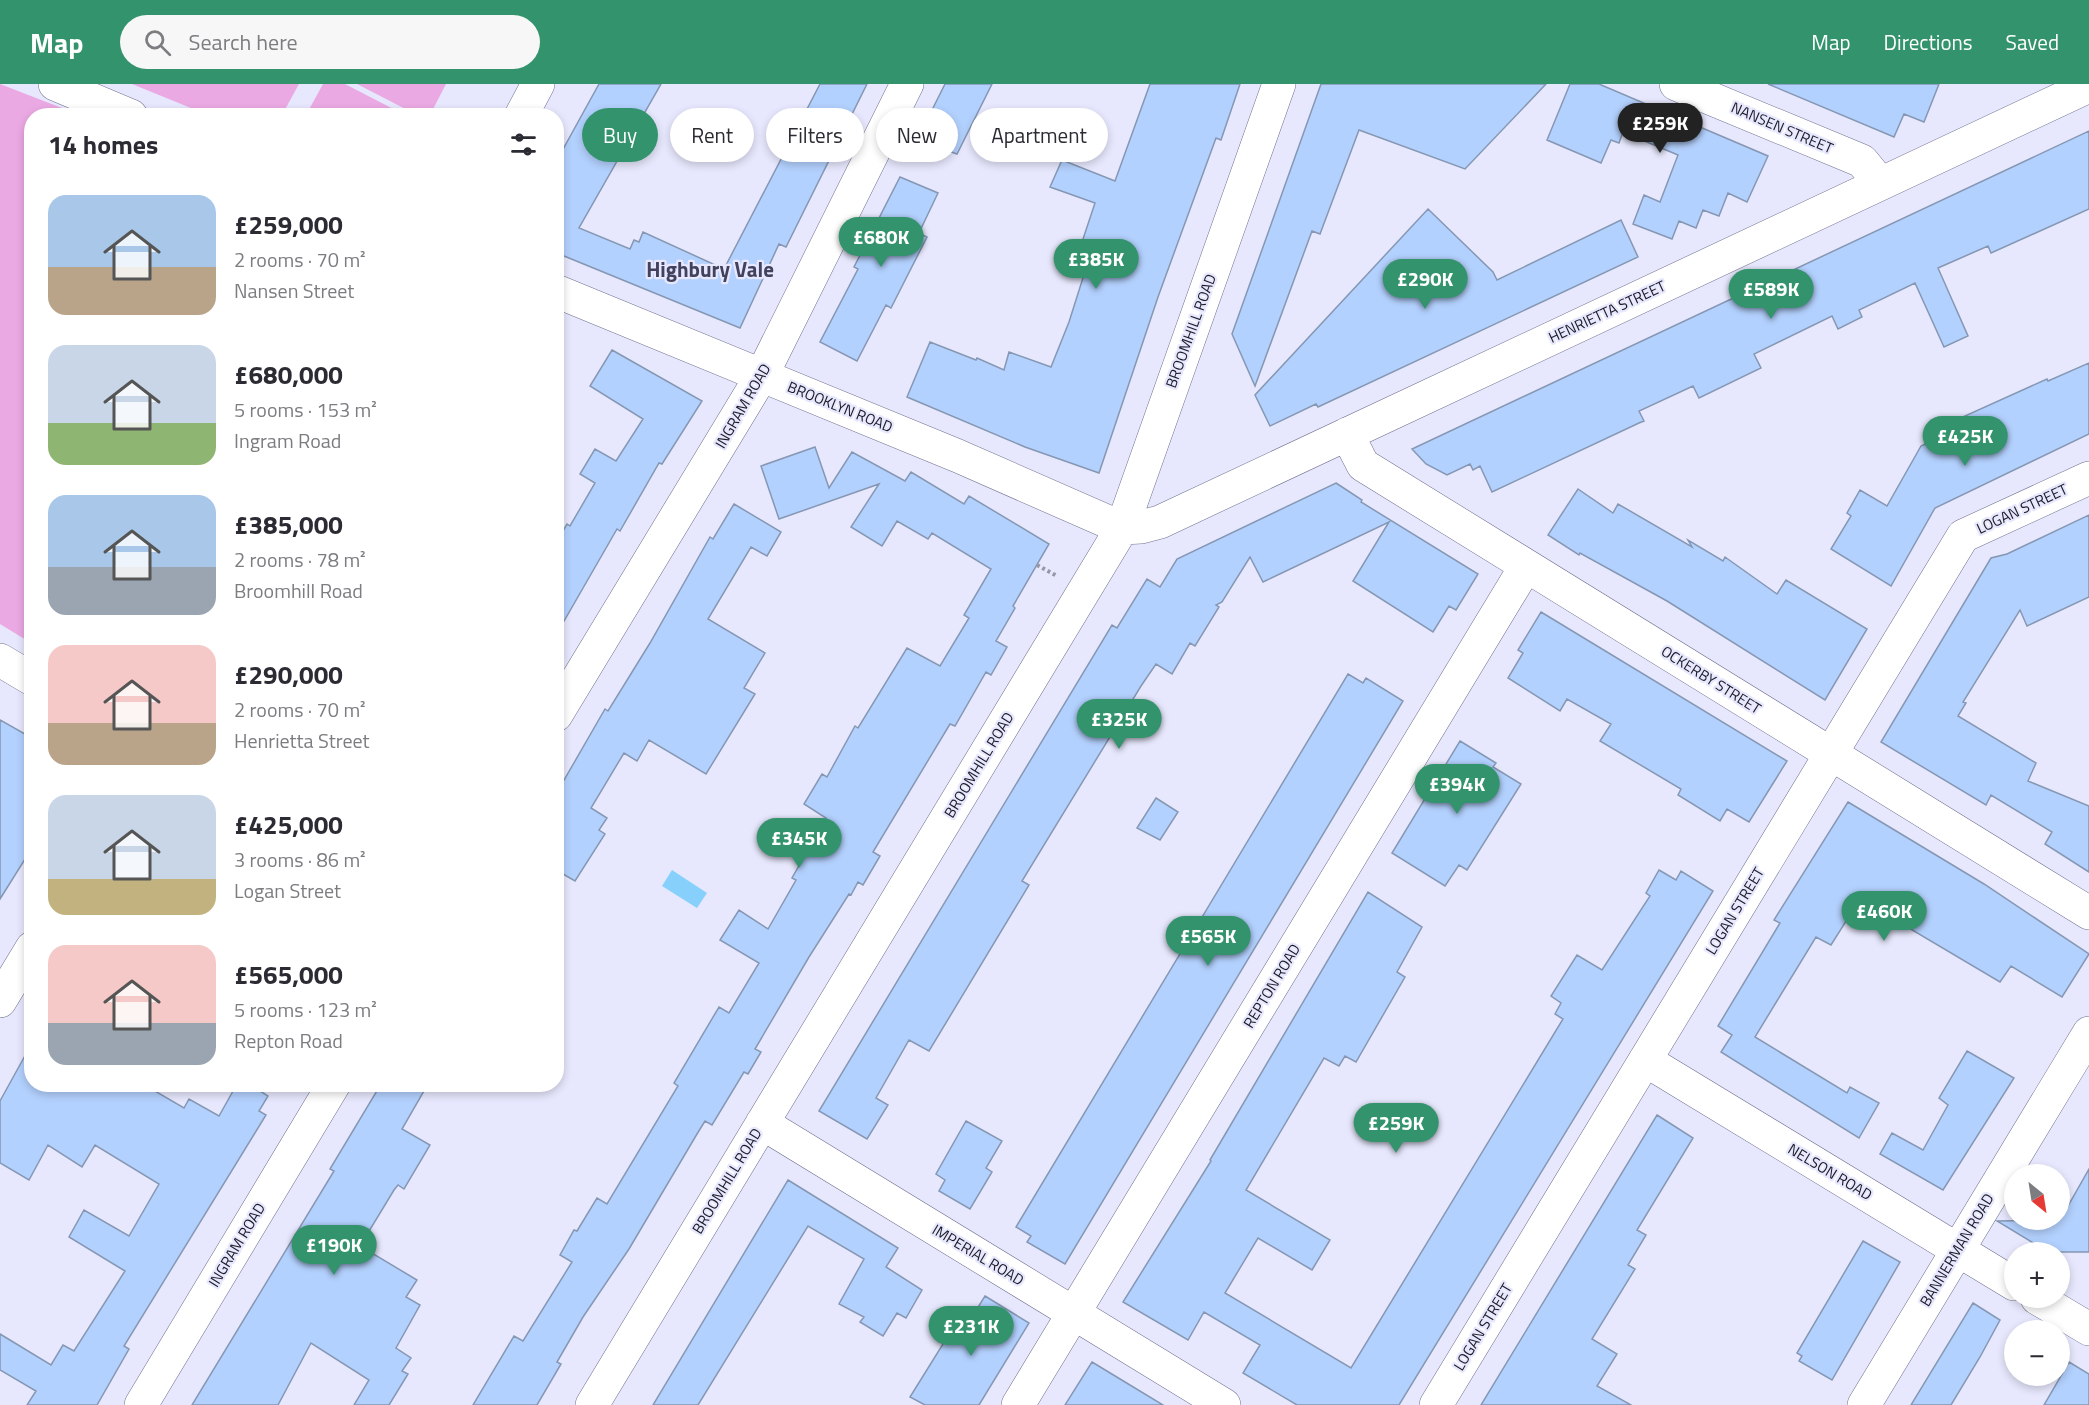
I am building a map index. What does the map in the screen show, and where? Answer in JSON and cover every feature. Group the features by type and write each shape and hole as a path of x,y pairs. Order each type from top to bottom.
{"street":[{"path":"55,84 112,108"},
{"path":"525,108 538,84"},
{"name":"INGRAM ROAD","path":"564,703 762,375 907,84"},
{"name":"BROOMHILL ROAD","path":"592,1405 1122,528 1279,84"},
{"name":"NANSEN STREET","path":"1676,84 1862,161 1880,183"},
{"name":"HENRIETTA STREET","path":"1122,528 1141,527 1160,522 2089,86"},
{"name":"BROOKLYN ROAD","path":"564,294 762,375 1122,528"},
{"name":"OCKERBY STREET","path":"1347,434 1363,465 2089,913"},
{"name":"LOGAN STREET","path":"1436,1405 1963,536 2089,478"},
{"name":"REPTON ROAD","path":"1018,1405 1526,566"},
{"path":"0,660 24,674"},
{"path":"0,1001 24,961"},
{"name":"BANNERMAN ROAD","path":"1863,1405 2089,1033"},
{"name":"NELSON ROAD","path":"1645,1060 2004,1278"},
{"name":"INGRAM ROAD","path":"141,1405 329,1092"},
{"name":"IMPERIAL ROAD","path":"762,1123 1224,1405"},
{"path":"2054,1308 2089,1329"}],"path":[{"path":"1036,565 1057,577"}],"shaded area":[{"path":"0,84 62,108 24,108 24,639 0,624"},
{"path":"132,84 299,84 286,108 191,108"},
{"path":"323,84 345,84 391,108 310,108"},
{"path":"357,84 446,84 434,108 403,108"}],"water":[{"path":"672,870 707,893 697,908 662,886"}],"building":[{"path":"599,84 661,84 647,108 586,108"},
{"path":"820,84 867,84 855,108 808,108"},
{"path":"945,84 992,84 980,108 970,108 970,128 958,152 958,108 933,108"},
{"path":"1150,84 1240,84 1221,140 1216,138 1158,297 1099,473 1025,447 907,397 930,342 1004,370 1009,352 1051,367 1069,322 1094,243 1083,239 1095,203 1050,187 1061,162 1067,162 1115,181"},
{"path":"1321,84 1546,84 1465,169 1359,130 1320,234 1312,231 1255,386 1232,334"},
{"path":"1570,84 1599,84 1768,156 1747,202 1728,193 1719,216 1703,210 1696,228 1679,221 1672,239 1633,224 1644,195 1660,202 1678,155 1623,132 1619,143 1611,140 1601,163 1547,140"},
{"path":"1768,84 1939,84 1924,122 1904,114 1894,137"},
{"path":"582,115 582,162 617,162 579,228 630,249 634,240 639,242 643,232 724,269 780,162 828,162 786,247 779,244 740,328 564,256 564,147"},
{"path":"2089,131 2089,209 1991,253 1988,246 1938,268 1968,336 1944,347 1915,283 1859,310 1862,317 1838,329 1832,316 1754,354 1761,368 1699,398 1693,386 1639,411 1644,421 1492,492 1480,466 1473,470 1470,464 1447,475 1426,464 1412,449"},
{"path":"900,177 938,193 919,233 927,237 891,308 886,305 857,361 820,342 858,269 854,267"},
{"path":"1428,209 1493,272 1497,280 1621,220 1638,257 1318,407 1316,404 1270,426 1255,395"},
{"path":"612,350 702,401 662,464 659,463 620,531 617,529 564,621 564,529 567,524 570,526 595,483 580,474 595,449 616,461 643,419 590,386"},
{"path":"2089,363 2089,434 1935,508 1891,586 1831,549 1851,516 1847,513 1860,490 1887,506 1921,446 1940,437 1936,429 2047,379 2048,381"},
{"path":"815,447 829,488 852,452 905,481 911,472 964,504 969,496 1049,544 1013,606 1015,608 996,641 1007,647 991,675 986,672 955,726 950,724 873,852 880,856 863,885 858,882 851,895 849,894 809,957 755,1049 761,1052 748,1074 744,1072 712,1125 705,1121 629,1249 583,1317 557,1362 561,1364 537,1405 473,1405 514,1336 523,1341 572,1262 560,1255 574,1230 577,1231 597,1198 607,1204 678,1086 674,1083 719,1007 729,1013 759,963 720,940 739,910 768,929 796,880 792,878 826,818 804,804 822,774 827,777 855,726 858,728 907,648 940,666 969,618 964,615 991,569 932,533 928,539 897,521 882,546 851,527 879,484 779,519 761,466"},
{"path":"1336,483 1362,500 1361,502 1478,574 1456,610 1449,606 1433,632 1353,581 1389,522 1263,582 1250,557 1222,602 1216,605 1219,607 1195,646 1190,643 1172,674 1156,664 1141,686 1022,881 1029,885 929,1051 909,1040 876,1098 888,1105 867,1139 819,1111 1112,625 1117,628 1147,579 1160,587 1177,559"},
{"path":"1578,489 1613,513 1618,504 1692,547 1688,540 1723,561 1725,557 1777,594 1786,580 1867,629 1825,700 1667,601 1580,553 1579,555 1548,535"},
{"path":"734,504 781,532 767,556 751,547 708,619 765,653 744,688 755,694 706,774 649,740 637,761 624,753 591,808 607,818 599,830 605,834 575,881 564,875 564,780 605,709 608,711 650,643 710,537 713,539"},
{"path":"2089,515 2089,597 2027,626 2020,610 1963,702 1966,703 1958,716 2036,763 2028,781 2089,806 2089,872 2045,844 2052,832 1991,795 1986,805 1881,742 1991,558 2007,554"},
{"path":"1541,612 1787,761 1749,822 1727,809 1720,821 1678,795 1681,789 1600,741 1611,724 1567,699 1560,711 1508,678 1523,653 1518,650"},
{"path":"1348,674 1363,683 1366,678 1403,701 1065,1264 1027,1242 1031,1236 1016,1227"},
{"path":"0,720 24,734 24,861 0,899"},
{"path":"1460,741 1496,763 1493,767 1521,784 1467,870 1459,865 1445,886 1392,853"},
{"path":"1156,798 1178,812 1160,840 1137,828"},
{"path":"1848,802 1984,884 2089,954 2062,997 2011,966 2000,982 1860,899 1831,945 1816,937 1755,1037 1847,1093 1850,1087 1879,1103 1859,1138 1721,1052 1732,1035 1718,1026 1780,923 1774,920"},
{"path":"1659,870 1676,880 1681,871 1713,891 1399,1405 1297,1405 1243,1373 1260,1345 1204,1312 1188,1340 1123,1302 1211,1161 1368,892 1422,927 1397,972 1405,977 1356,1062 1345,1056 1339,1066 1324,1058 1246,1190 1330,1240 1312,1270 1258,1238 1225,1293 1351,1368 1563,1019 1555,1014 1561,1003 1551,996 1577,955 1602,970 1650,896 1646,893"},
{"path":"1967,1051 2014,1078 1943,1190 1880,1154 1892,1133 1923,1150 1948,1105 1939,1098"},
{"path":"24,1058 24,1092 157,1092 184,1108 189,1099 219,1116 232,1092 262,1092 268,1096 259,1111 266,1115 124,1346 129,1349 97,1405 27,1405 36,1391 0,1370 0,1334 51,1365 63,1345 74,1351 125,1271 69,1237 84,1210 129,1236 159,1184 95,1145 82,1167 48,1145 29,1180 0,1163 0,1101"},
{"path":"376,1092 423,1092 402,1129 430,1145 404,1189 398,1185 394,1190 360,1246 417,1280 406,1297 420,1305 396,1348 411,1358 402,1371 408,1374 389,1405 354,1405 369,1380 311,1343 278,1405 192,1405 334,1171 330,1169"},
{"path":"1657,1115 1693,1138 1637,1230 1646,1235 1628,1265 1635,1269 1592,1339 1617,1354 1597,1386 1631,1405 1481,1405"},
{"path":"966,1121 1002,1141 986,1168 992,1172 970,1209 939,1191 945,1180 936,1174"},
{"path":"2089,1169 2089,1252 2070,1252 2070,1242 2032,1242 2012,1230 2070,1230 2070,1202"},
{"path":"788,1180 898,1248 886,1267 922,1290 906,1318 897,1313 883,1336 860,1322 864,1317 839,1304 864,1259 808,1226 698,1405 653,1405"},
{"path":"1863,1241 1900,1262 1832,1380 1799,1361 1802,1356 1797,1353"},
{"path":"985,1296 1029,1323 979,1405 925,1405 910,1397 961,1315 970,1320"},
{"path":"1973,1303 2000,1320 1951,1405 1911,1405"},
{"path":"1092,1362 1125,1382 1163,1405 1065,1405"},
{"path":"2070,1363 2089,1374 2089,1405 2044,1405 2055,1386 2070,1386"}],"district":[{"name":"Highbury Vale","path":"710,270"}]}
